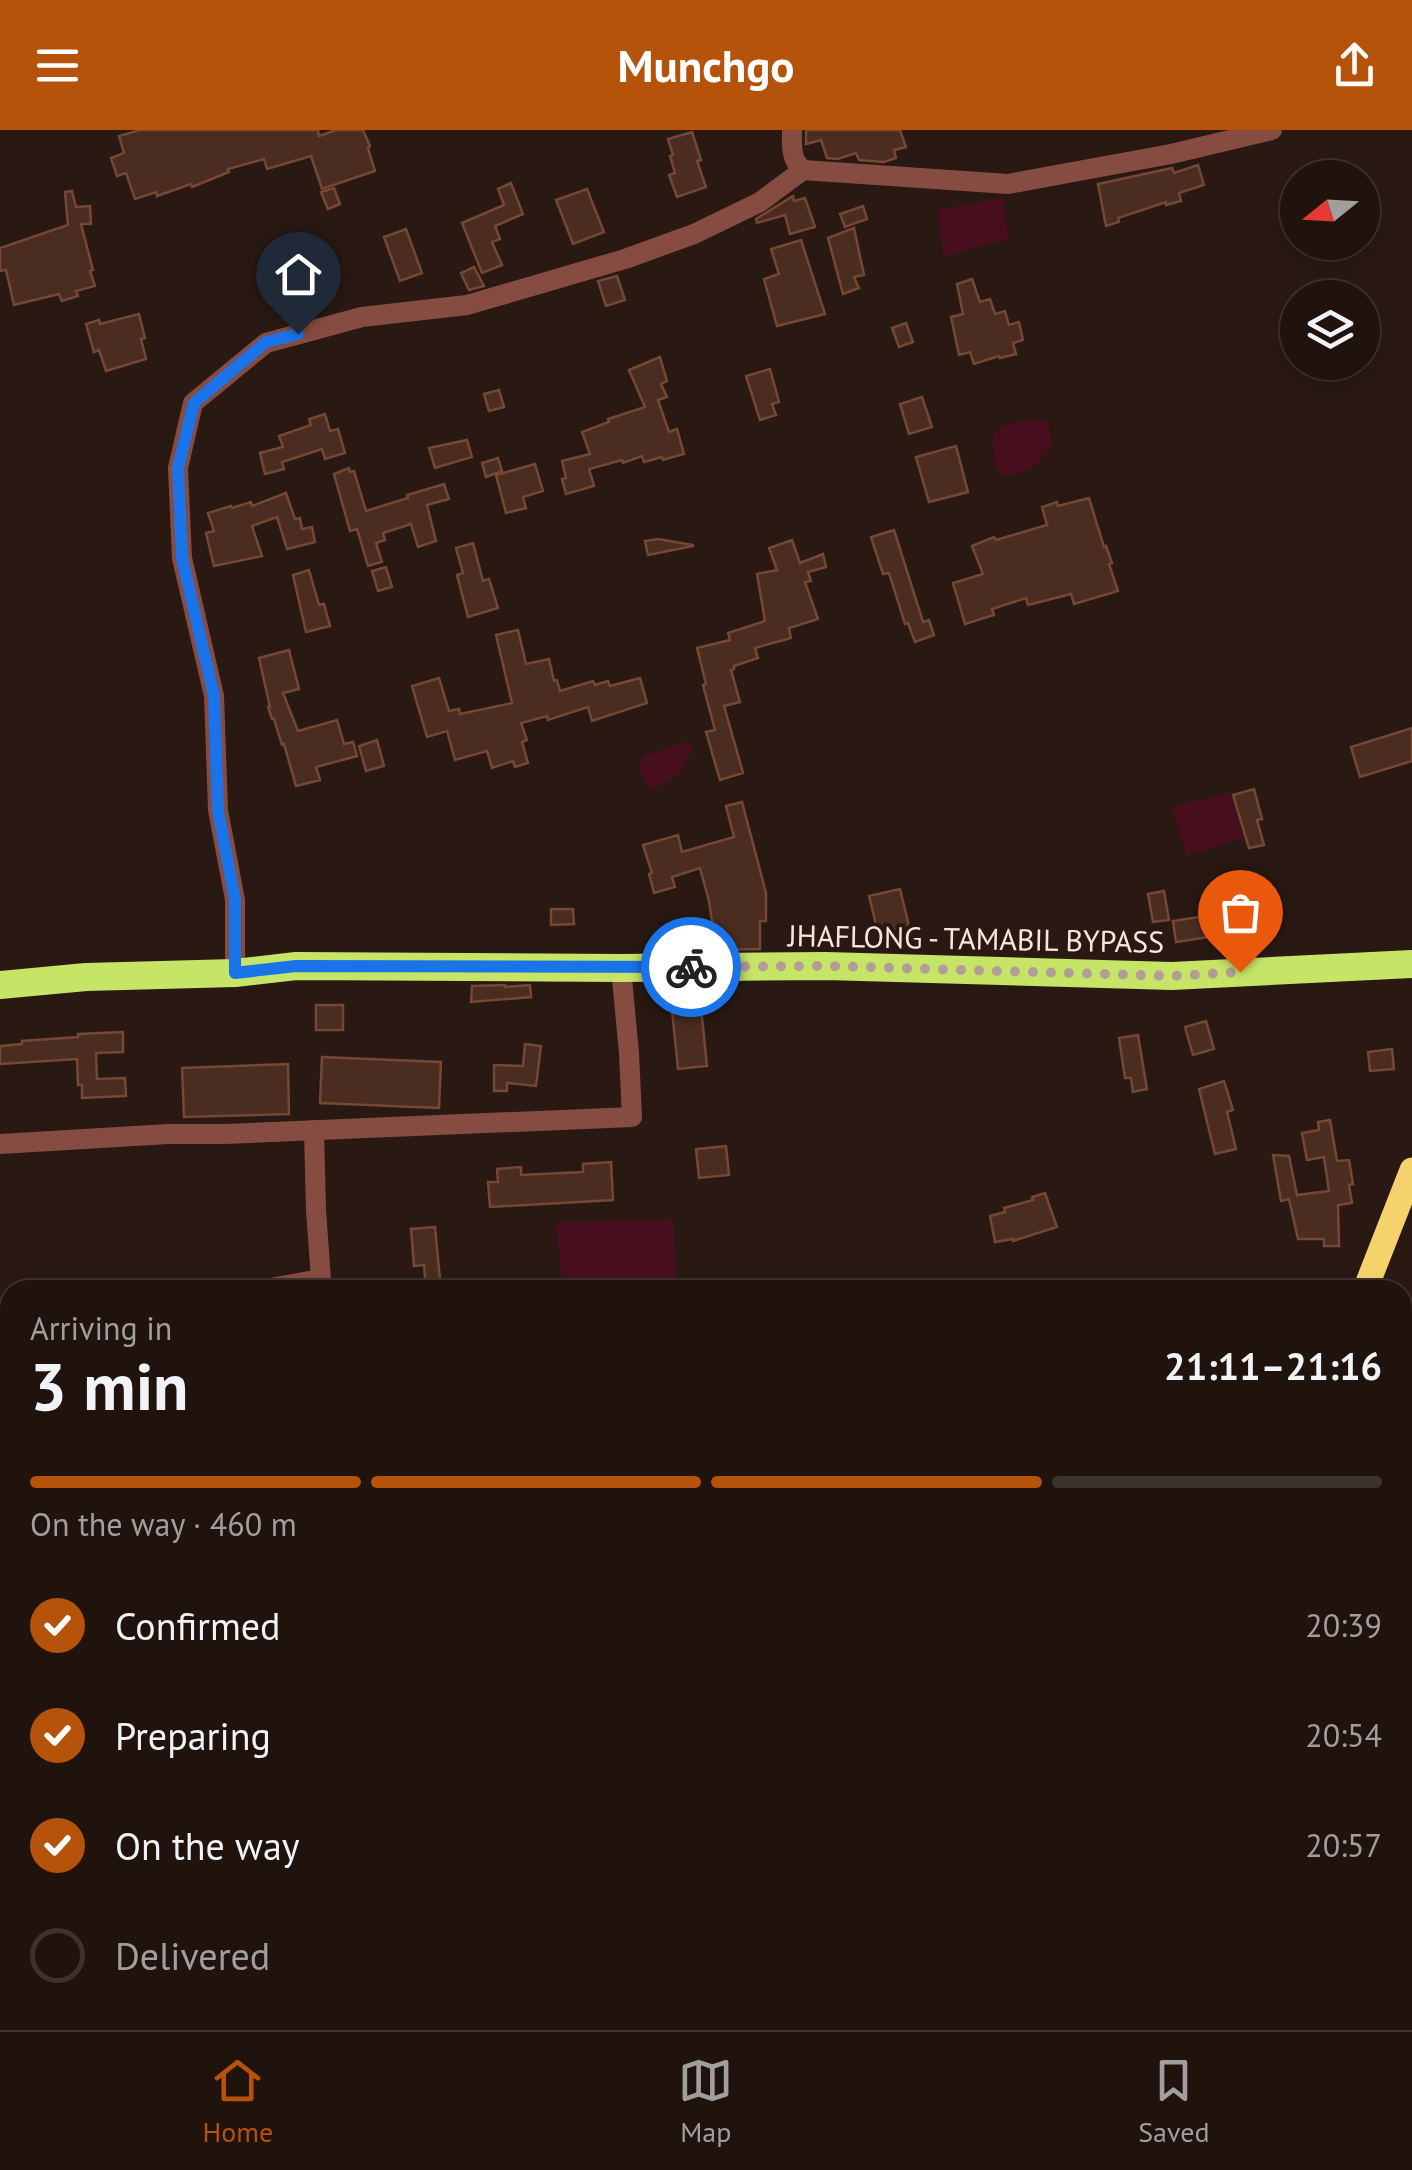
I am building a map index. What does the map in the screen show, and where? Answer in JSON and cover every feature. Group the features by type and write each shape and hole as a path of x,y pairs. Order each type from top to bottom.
{"highway":[{"name":"JHAFLONG - TAMABIL BYPASS","path":"0,985 86,977 235,973 296,966 826,966 1172,976 1412,964"}],"main road":[{"path":"1370,1280 1412,1170"},
{"path":"1382,1280 1412,1204"}],"street":[{"path":"792,130 793,157 803,170 1008,184 1171,154 1272,130"},
{"path":"235,973 235,900 218,810 214,696 182,558 178,468 194,403 266,342 362,317 467,305 625,259 694,234 760,202 803,170"},
{"path":"0,1144 632,1117 621,968"},
{"path":"314,1130 322,1279 316,1280"}],"shaded area":[{"path":"1003,198 1009,239 944,256 937,210"},
{"path":"1029,419 1048,422 1052,445 1033,467 1005,476 995,468 992,434 1008,424"},
{"path":"685,742 692,745 683,768 671,779 649,789 638,768 644,756"},
{"path":"1230,793 1244,838 1187,856 1171,807"},
{"path":"673,1219 676,1280 562,1280 556,1222"}],"building":[{"path":"140,130 318,130 319,136 336,130 363,130 375,171 322,189 311,156 267,169 264,159 228,169 229,172 192,187 191,184 135,199 126,173 117,176 111,158 124,153 119,136"},
{"path":"806,130 900,130 906,147 894,150 896,158 884,162 859,160 856,153 827,158 821,140 806,144"},
{"path":"692,132 706,187 677,197 669,175 675,173 668,139"},
{"path":"1198,165 1204,185 1179,193 1181,201 1118,218 1119,222 1106,226 1098,184 1172,168 1174,173"},
{"path":"511,183 523,214 495,226 500,239 492,242 502,265 482,273 462,223 504,205 498,189"},
{"path":"334,188 340,204 328,209 321,192"},
{"path":"587,189 604,232 573,244 556,200"},
{"path":"72,191 76,207 90,206 91,224 81,224 95,286 76,291 78,296 62,301 59,294 14,305 6,270 0,271 0,248 68,225 65,192"},
{"path":"793,196 794,201 805,198 815,227 790,234 785,215 757,223 756,219"},
{"path":"863,206 867,219 845,227 840,214"},
{"path":"854,228 864,275 854,277 859,288 843,294 828,238"},
{"path":"406,229 422,273 400,281 384,237"},
{"path":"801,240 825,314 777,326 764,279 779,274 771,249"},
{"path":"474,267 484,286 469,290 461,273"},
{"path":"617,276 625,300 606,306 598,281"},
{"path":"972,279 980,302 990,299 995,314 1005,311 1009,325 1019,322 1023,340 1013,343 1016,354 974,364 970,352 959,355 951,317 963,314 957,284"},
{"path":"139,314 146,359 106,371 99,350 94,352 86,324"},
{"path":"906,323 913,342 899,347 892,328"},
{"path":"660,357 667,381 661,384 667,397 658,400 669,432 677,429 684,454 644,462 642,456 589,469 594,486 566,494 562,461 590,454 582,432 645,407 629,370"},
{"path":"770,369 779,402 772,404 776,415 760,420 746,376"},
{"path":"499,390 504,407 489,411 484,394"},
{"path":"922,397 932,427 909,434 900,404"},
{"path":"325,414 330,431 338,429 345,453 325,459 322,449 282,462 284,469 265,474 260,453 283,447 279,436 311,425 309,419"},
{"path":"467,440 472,457 435,468 429,448"},
{"path":"956,446 968,492 929,502 916,457"},
{"path":"498,458 502,471 486,477 482,463"},
{"path":"535,464 543,491 523,497 526,508 506,513 496,475"},
{"path":"349,468 354,471 366,511 444,484 449,499 427,505 436,541 418,547 411,524 383,533 385,540 376,543 382,562 368,566 357,529 350,531 334,474"},
{"path":"286,493 295,519 300,518 302,529 312,527 315,542 287,549 277,517 252,526 262,556 214,566 206,533 214,531 208,513 251,502 252,506"},
{"path":"1089,498 1118,591 1074,604 1071,594 1028,605 1026,598 992,609 994,615 965,624 953,583 983,574 972,546 1047,525 1042,507"},
{"path":"894,530 923,622 929,620 934,635 915,642 908,623 905,624 889,573 883,574 871,537"},
{"path":"658,539 693,546 648,555 645,541"},
{"path":"792,540 800,563 823,554 826,567 808,572 811,581 805,582 818,619 789,628 791,638 755,648 758,658 731,670 740,702 724,706 743,773 720,780 706,732 715,730 697,648 730,640 728,633 765,621 757,574 777,570 769,548"},
{"path":"473,543 483,581 489,579 498,608 468,617 457,575 463,573 456,548"},
{"path":"386,567 392,587 378,591 372,571"},
{"path":"309,570 330,626 306,632 293,575"},
{"path":"518,630 526,664 549,659 560,691 593,681 595,685 608,681 610,686 640,678 647,703 592,721 588,707 548,720 547,716 521,723 528,763 515,767 513,761 492,768 487,751 455,760 447,731 427,737 412,686 439,678 449,711 459,709 460,714 512,703 496,635"},
{"path":"289,650 299,689 283,693 298,731 337,720 344,744 353,742 357,756 316,767 320,780 296,786 268,707 259,658"},
{"path":"1412,728 1412,761 1360,777 1351,747"},
{"path":"377,740 384,766 366,771 359,746"},
{"path":"1254,789 1264,845 1249,848 1233,795"},
{"path":"742,802 766,893 766,921 760,921 760,949 712,950 709,930 713,928 700,868 672,877 675,887 654,893 643,845 678,835 682,852 734,837 726,806"},
{"path":"900,889 909,926 878,933 869,896"},
{"path":"1164,891 1169,920 1153,922 1148,894"},
{"path":"551,909 573,909 574,924 551,925"},
{"path":"1206,916 1209,937 1176,942 1173,921"},
{"path":"530,985 531,997 471,1002 472,986"},
{"path":"316,1005 343,1005 343,1030 316,1030"},
{"path":"701,1007 707,1066 678,1069 672,1010"},
{"path":"1206,1021 1214,1049 1193,1055 1185,1027"},
{"path":"123,1032 123,1052 96,1053 97,1079 125,1078 126,1096 82,1098 77,1059 0,1064 0,1046 78,1034"},
{"path":"1138,1035 1147,1089 1133,1092 1131,1078 1125,1078 1119,1038"},
{"path":"525,1044 541,1046 536,1086 507,1083 507,1091 494,1091 494,1065 523,1066"},
{"path":"1392,1049 1394,1069 1370,1071 1368,1052"},
{"path":"322,1057 441,1062 439,1108 320,1103"},
{"path":"288,1064 289,1114 184,1117 182,1068"},
{"path":"1224,1081 1233,1110 1227,1112 1236,1149 1215,1154 1199,1089"},
{"path":"1330,1120 1337,1161 1349,1160 1353,1184 1349,1185 1352,1203 1338,1205 1339,1246 1324,1246 1324,1239 1298,1239 1289,1199 1281,1201 1273,1155 1289,1156 1297,1195 1329,1191 1324,1157 1307,1160 1302,1133 1319,1130 1318,1122"},
{"path":"726,1146 729,1175 699,1178 696,1149"},
{"path":"611,1162 613,1200 490,1207 488,1182 498,1182 497,1169 521,1167 521,1175 583,1172 583,1164"},
{"path":"1045,1193 1057,1227 1013,1241 995,1242 990,1216"},
{"path":"435,1227 440,1280 425,1280 424,1265 414,1266 411,1229"}],"way so far":[{"path":"691,967 826,966 1172,976 1240,972"}],"route":[{"path":"298,334 266,342 194,403 178,468 182,558 214,696 218,810 235,900 235,973 296,966 691,967"}]}
